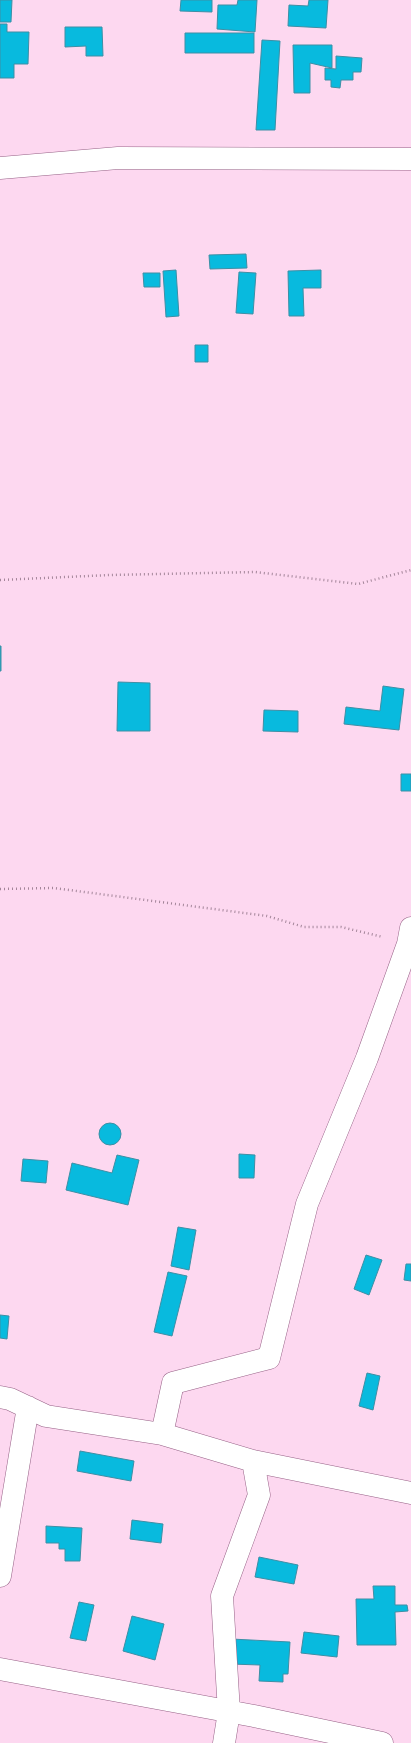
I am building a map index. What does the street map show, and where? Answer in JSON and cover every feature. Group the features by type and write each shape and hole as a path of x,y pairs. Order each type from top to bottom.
{"street":[{"path":"0,168 118,158 411,159"},
{"path":"162,1434 173,1383 269,1358 307,1204 367,1058 409,936"},
{"path":"0,1397 10,1399 46,1416 162,1434 254,1461 411,1493"},
{"path":"0,1576 28,1408"},
{"path":"224,1743 229,1712 222,1596 259,1495 254,1461"},
{"path":"0,1669 229,1712 382,1743"}],"path":[{"path":"0,580 110,575 255,572 358,584 411,570"},
{"path":"0,889 54,888 259,915 304,927 341,927 409,936"}],"building":[{"path":"0,0 12,0 11,22 0,22"},
{"path":"181,0 212,0 212,12 180,11"},
{"path":"238,0 257,0 255,32 217,29 218,5 237,5"},
{"path":"309,0 328,0 326,28 288,26 289,5 308,6"},
{"path":"0,24 7,24 7,32 29,32 28,64 14,64 14,78 0,78"},
{"path":"65,27 102,27 103,56 86,56 86,46 65,47"},
{"path":"185,33 254,33 254,53 185,53"},
{"path":"262,40 280,41 275,130 256,130"},
{"path":"293,45 332,45 332,68 310,63 310,93 294,93"},
{"path":"336,56 362,58 361,72 353,72 353,80 341,80 340,88 331,87 331,80 325,80 325,68 336,69"},
{"path":"246,254 247,268 210,269 209,255"},
{"path":"176,270 179,316 166,317 163,271"},
{"path":"321,270 321,288 303,288 304,316 289,316 288,271"},
{"path":"239,272 256,273 253,314 236,313"},
{"path":"143,273 160,273 160,287 144,287"},
{"path":"195,345 208,345 208,362 195,362"},
{"path":"1,646 1,671 0,671"},
{"path":"118,682 150,683 150,731 117,731"},
{"path":"383,686 404,689 399,730 344,724 346,707 380,711"},
{"path":"264,710 298,711 298,732 263,731"},
{"path":"401,774 411,774 411,791 401,791"},
{"path":"106,1123 114,1123 121,1130 121,1138 114,1145 106,1145 99,1138 99,1130"},
{"path":"239,1154 255,1155 254,1178 239,1178"},
{"path":"117,1155 139,1160 128,1205 66,1190 72,1163 112,1173"},
{"path":"23,1159 48,1161 46,1183 21,1181"},
{"path":"178,1227 196,1230 189,1270 171,1266"},
{"path":"366,1255 382,1260 369,1295 354,1289"},
{"path":"406,1264 411,1264 411,1281 404,1280"},
{"path":"168,1272 187,1276 172,1336 154,1332"},
{"path":"0,1315 9,1316 7,1339 0,1338"},
{"path":"367,1373 380,1376 373,1410 359,1406"},
{"path":"80,1451 134,1461 131,1481 77,1471"},
{"path":"132,1520 163,1524 161,1543 130,1539"},
{"path":"46,1526 82,1528 80,1561 65,1561 65,1549 59,1549 59,1543 46,1543"},
{"path":"259,1557 298,1565 294,1584 255,1577"},
{"path":"373,1586 395,1586 395,1605 407,1605 408,1611 395,1612 396,1645 357,1645 356,1599 374,1599"},
{"path":"79,1602 94,1605 86,1641 70,1638"},
{"path":"132,1616 164,1624 155,1660 123,1651"},
{"path":"304,1632 339,1636 337,1657 301,1653"},
{"path":"231,1639 290,1642 288,1674 283,1674 283,1682 259,1681 260,1665 230,1664"}]}
